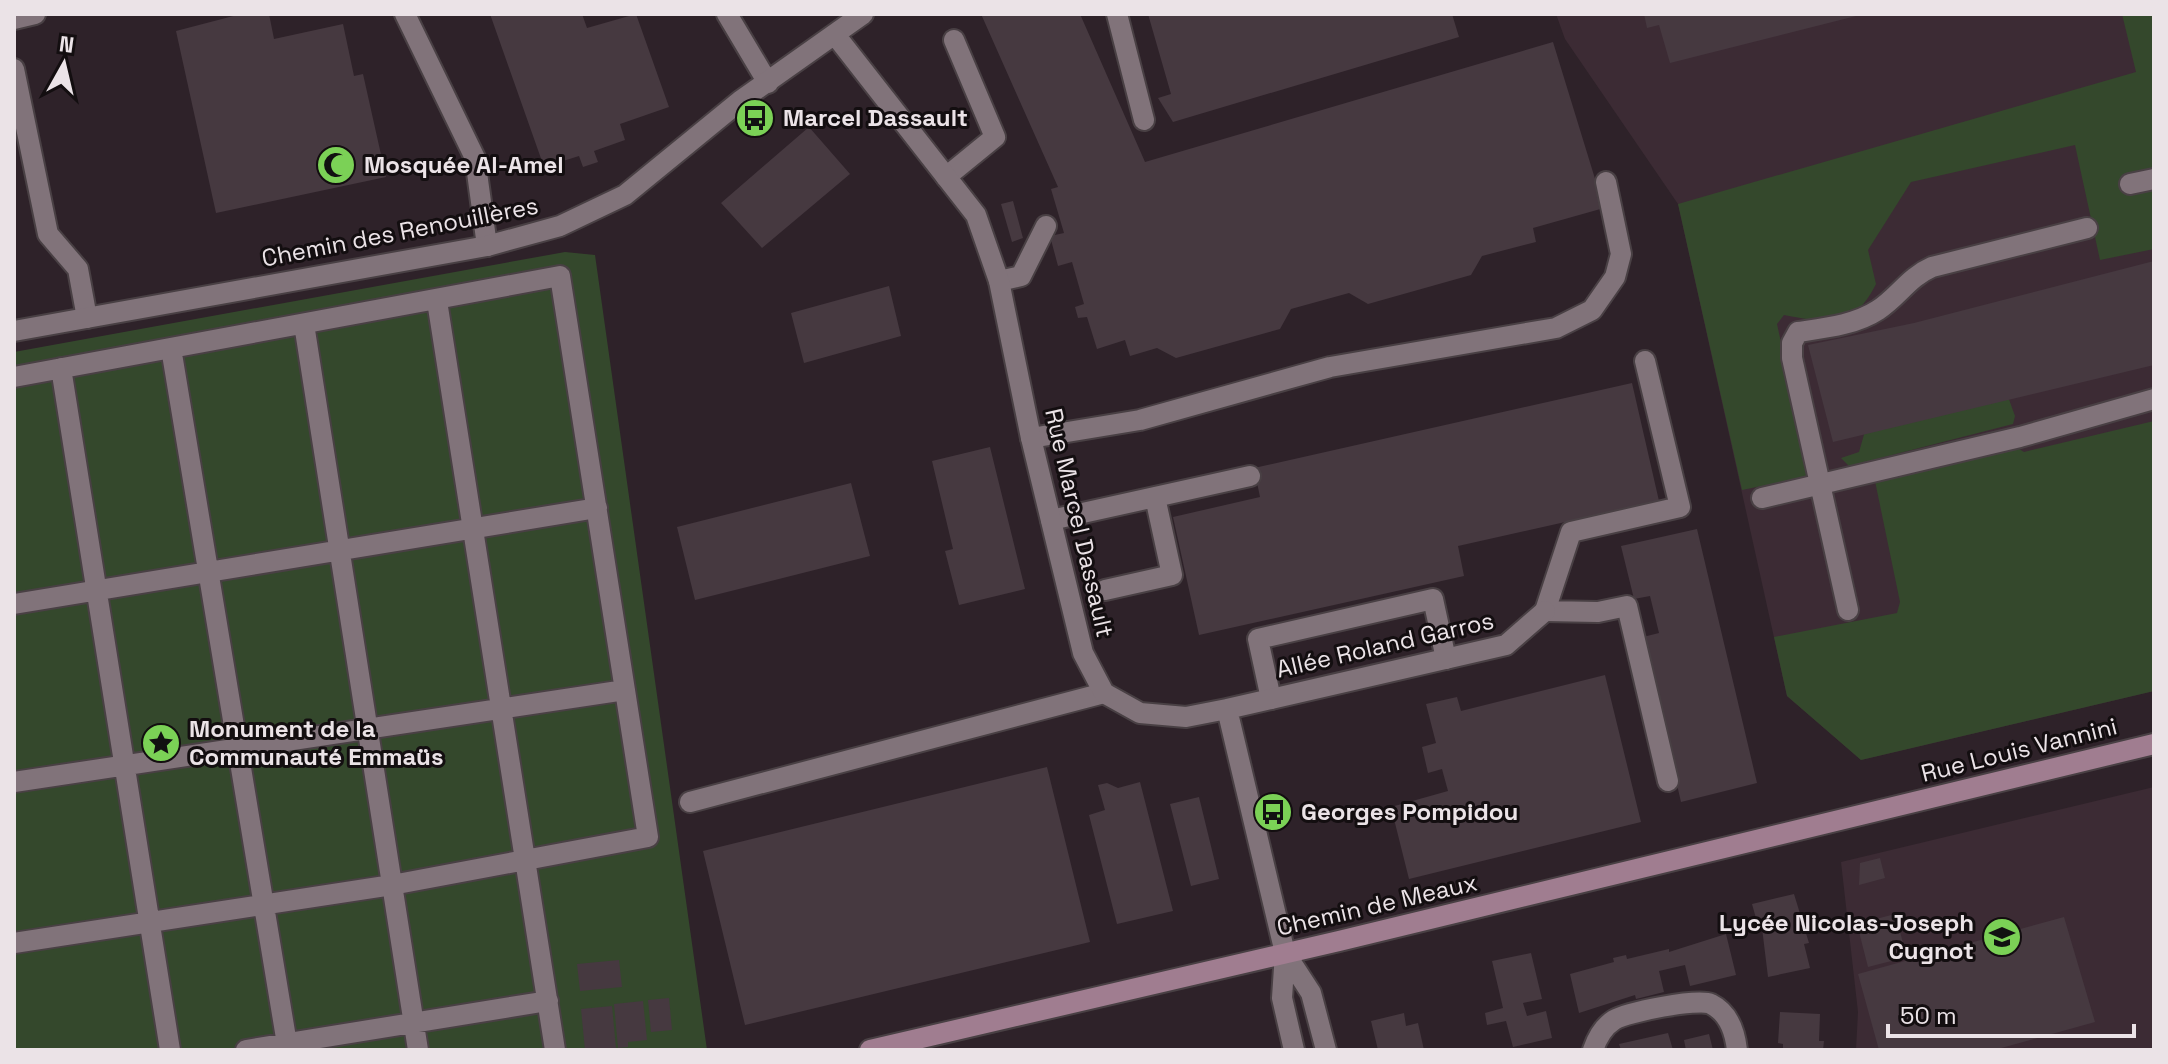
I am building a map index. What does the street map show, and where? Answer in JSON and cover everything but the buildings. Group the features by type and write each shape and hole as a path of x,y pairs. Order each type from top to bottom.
{"main road":[{"name":"Rue Louis Vannini","path":"1896,807 2154,744"},
{"name":"Chemin de Meaux","path":"870,1050 1896,807"}],"street":[{"path":"14,19 35,14"},
{"path":"405,14 475,158 487,246"},
{"path":"727,14 768,83"},
{"name":"Chemin des Renouillères","path":"14,331 487,246 560,226 625,195 768,83 863,14"},
{"path":"1117,14 1144,120"},
{"name":"Rue Marcel Dassault","path":"836,36 976,215 999,281 1031,438 1083,653 1104,693"},
{"path":"946,177 995,137 954,40"},
{"path":"14,69 48,234 78,269 87,318"},
{"path":"2130,184 2154,179"},
{"path":"1031,438 1140,420 1330,367 1556,328 1592,310 1615,277 1621,254 1606,182"},
{"path":"999,281 1021,276 1046,226"},
{"path":"1848,610 1792,358 1792,343 1798,332 1845,324 1878,310 1914,275 1932,267 2087,228"},
{"path":"14,377 560,276 648,837 392,885 14,943"},
{"path":"437,301 555,1050"},
{"path":"304,324 418,1050"},
{"path":"171,348 287,1047"},
{"path":"1645,361 1680,507 1571,532 1545,611 1598,612 1627,606 1668,781"},
{"path":"61,368 94,591 170,1050"},
{"path":"1762,498 2020,437 2154,399"},
{"path":"1051,520 1250,476"},
{"path":"1105,590 1172,575 1155,497"},
{"path":"14,604 208,571 340,553 597,508"},
{"path":"1271,699 1258,639 1288,632 1433,599 1446,659"},
{"name":"Allée Roland Garros","path":"1227,709 1506,645 1545,611"},
{"path":"14,782 625,690"},
{"path":"690,802 1104,693 1140,713 1186,717 1227,709 1285,953 1282,998 1294,1050"},
{"path":"1285,953 1311,993 1326,1050"},
{"path":"246,1050 287,1047 414,1022 548,1001"},
{"path":"1593,1050 1598,1036 1615,1020 1688,1002 1709,1003 1725,1016 1735,1031 1737,1050"}],"shaded area":[{"path":"1556,14 2154,14 2154,691 1861,760 1787,696 1678,204 1565,39"},
{"name":"Lycée Nicolas-Joseph Cugnot","path":"2154,787 2154,1050 1856,1050 1858,1012 1841,862"}],"green space":[{"path":"2122,14 2154,14 2154,249 2100,260 2075,145 1911,182 1868,250 1876,284 1858,310 1848,317 1827,321 1784,315 1777,324 1810,476 1742,490 1678,204 2136,72"},
{"path":"565,252 595,255 707,1050 14,1050 14,352"},
{"path":"2002,380 2015,416 2013,424 1849,466 1841,458 1859,452 1871,410"},
{"path":"2154,421 2154,691 1861,760 1787,696 1774,637 1897,613 1900,602 1875,481 2016,447 2024,452"}],"place":[{"name":"Marcel Dassault","path":"755,118"},
{"name":"Mosquée Al-Amel","path":"336,165"},
{"name":"Monument de la Communauté Emmaüs","path":"161,743"},
{"name":"Georges Pompidou","path":"1273,812"},
{"name":"Lycée Nicolas-Joseph Cugnot","path":"2002,937"}]}
